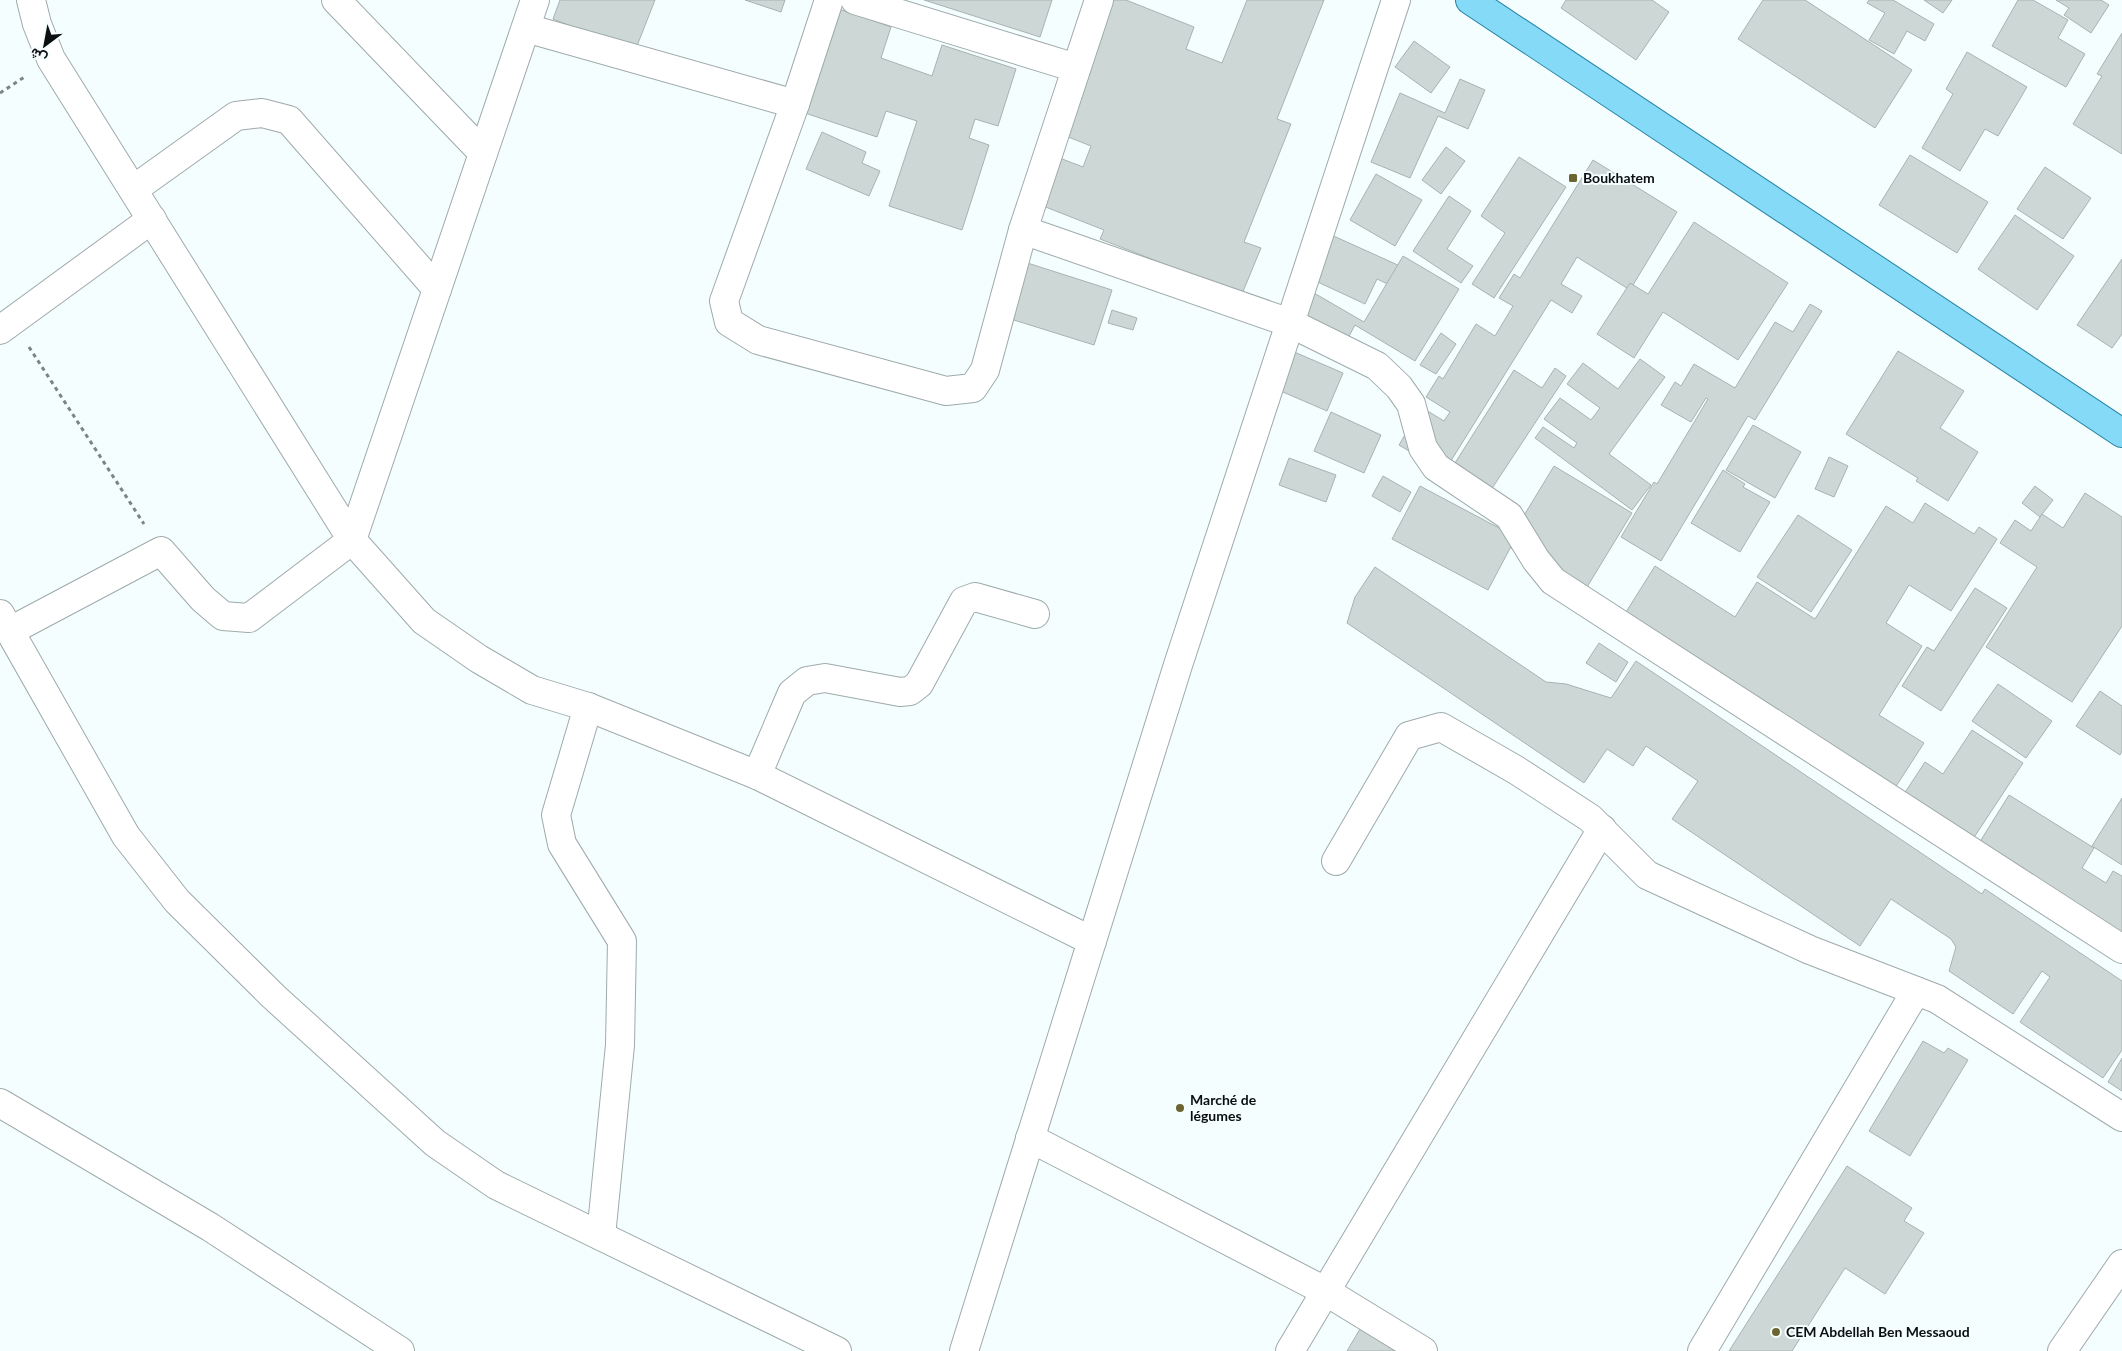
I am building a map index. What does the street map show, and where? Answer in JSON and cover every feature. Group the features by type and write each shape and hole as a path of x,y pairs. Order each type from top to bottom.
{"main road":[{"path":"1470,0 2122,433"}],"street":[{"path":"31,0 36,24 51,59 352,540 424,621 479,659 532,690 588,707 757,775 1092,942"},
{"path":"336,0 484,153"},
{"path":"535,0 352,540 249,618 223,616 204,599 161,550 5,622 126,836 177,901 273,996 434,1143 496,1185 837,1351"},
{"path":"829,0 795,104 724,301 729,322 758,340 946,391 973,388 985,370 1023,230 1099,0"},
{"path":"855,0 1076,68"},
{"path":"964,1351 1178,665 1396,0"},
{"path":"526,28 795,104"},
{"path":"134,189 236,116 262,113 289,120 437,289"},
{"path":"6,326 152,219"},
{"path":"1023,230 1290,324 1377,366 1400,387 1411,404 1423,448 1436,467 1509,516 1536,560 1553,581 2122,949"},
{"path":"757,775 792,694 807,682 825,678 900,692 910,691 919,684 964,601 975,597 1035,614"},
{"path":"588,707 556,815 562,844 622,941 620,1045 601,1236"},
{"path":"1336,861 1409,736 1441,727 1516,770 1590,818 1647,875 1810,950 1937,999 2122,1117"},
{"path":"1290,1351 1602,829"},
{"path":"1702,1351 1916,991"},
{"path":"0,1103 210,1227 400,1351"},
{"path":"1030,1138 1325,1291 1423,1351"},
{"path":"2062,1351 2122,1264"}],"path":[{"path":"6,326 161,550"}],"building":[{"path":"560,0 655,0 635,51 553,19"},
{"path":"745,0 785,0 781,12"},
{"path":"924,0 1052,0 1040,37"},
{"path":"1104,0 1126,0 1194,27 1186,49 1222,63 1247,0 1324,0 1277,119 1291,124 1244,242 1261,248 1242,294 1100,239 1104,230 1038,204 1057,157 1083,167 1091,146 1053,131"},
{"path":"1566,0 1652,0 1669,12 1636,60 1561,8"},
{"path":"1763,0 1805,0 1912,70 1875,128 1738,39"},
{"path":"1869,0 1893,0 1934,24 1925,41 1907,31 1894,54 1869,40 1885,13 1867,3"},
{"path":"1924,0 1952,0 1943,13"},
{"path":"2018,0 2033,0 2068,20 2058,38 2085,54 2066,87 1992,46"},
{"path":"2056,0 2101,0 2109,5 2091,33 2064,15 2069,8"},
{"path":"830,6 891,27 881,58 932,76 942,45 1016,69 998,126 975,119 969,138 989,145 962,230 889,206 917,121 886,111 877,137 796,110"},
{"path":"2122,33 2122,154 2073,124 2102,76 2097,74"},
{"path":"1414,41 1450,67 1431,93 1395,67"},
{"path":"1967,52 2027,87 1998,136 1985,129 1960,171 1922,148 1953,94 1946,89"},
{"path":"1460,79 1485,90 1468,129 1438,116 1410,178 1371,162 1400,93 1445,113"},
{"path":"822,132 866,152 862,163 880,171 869,196 806,169"},
{"path":"1446,147 1465,161 1441,194 1422,180"},
{"path":"1910,155 1988,202 1957,253 1879,205"},
{"path":"1519,157 1566,187 1494,298 1472,284 1505,233 1481,216"},
{"path":"1593,160 1677,212 1630,290 1577,257 1561,284 1582,296 1572,313 1551,300 1444,472 1399,445 1421,407 1444,421 1450,412 1426,397 1439,376 1443,379 1476,324 1495,336 1513,306 1499,298 1514,274 1520,278"},
{"path":"2045,167 2091,198 2063,239 2017,209"},
{"path":"1376,174 1422,200 1395,246 1350,220"},
{"path":"1449,196 1471,211 1447,249 1473,266 1461,283 1413,251"},
{"path":"2015,215 2074,256 2037,310 1978,269"},
{"path":"1694,222 1788,283 1738,360 1663,312 1634,358 1597,334 1630,283 1648,294"},
{"path":"1327,233 1400,266 1392,286 1377,279 1365,304 1307,277"},
{"path":"1403,256 1459,289 1415,361 1355,325 1342,349 1297,323 1314,293 1364,322"},
{"path":"2122,259 2122,334 2112,348 2077,325"},
{"path":"1018,260 1112,290 1094,345 1001,316"},
{"path":"1810,304 1822,311 1755,420 1748,416 1661,561 1621,537 1654,482 1657,484 1708,399 1706,398 1691,422 1661,405 1675,382 1681,386 1694,364 1735,388 1775,322 1793,332"},
{"path":"1112,310 1137,318 1133,330 1108,323"},
{"path":"1441,333 1456,344 1436,374 1420,365"},
{"path":"1285,348 1343,373 1327,411 1269,386"},
{"path":"1898,351 1964,391 1940,428 1978,452 1948,501 1916,481 1918,478 1846,434"},
{"path":"1640,359 1665,377 1609,454 1651,485 1632,510 1535,438 1543,427 1574,448 1577,443 1544,419 1560,398 1591,420 1600,408 1567,384 1583,363 1618,389"},
{"path":"1555,368 1566,376 1485,499 1448,474 1514,370 1542,388"},
{"path":"1331,412 1381,435 1364,473 1314,451"},
{"path":"1753,425 1801,452 1775,498 1726,470"},
{"path":"1829,457 1848,466 1834,497 1815,489"},
{"path":"1289,458 1336,475 1326,502 1279,485"},
{"path":"1554,466 1632,513 1584,592 1506,545"},
{"path":"1723,470 1745,484 1743,487 1770,502 1740,552 1691,523"},
{"path":"1383,476 1411,492 1400,512 1372,496"},
{"path":"1420,486 1516,537 1488,590 1392,539"},
{"path":"2035,486 2053,500 2040,517 2022,503"},
{"path":"2085,493 2122,517 2122,626 2072,702 1986,647 2037,567 2000,543 2015,520 2031,531 2042,514 2063,528"},
{"path":"1925,503 1974,534 1979,527 1997,539 1951,611 1909,585 1886,623 1922,646 1879,715 1924,743 1893,791 1621,620 1655,566 1735,617 1757,582 1815,619 1886,506 1913,523"},
{"path":"1798,515 1852,550 1811,612 1757,577"},
{"path":"1375,567 1546,682 1566,684 1611,698 1636,661 1982,894 1985,889 2122,981 2122,1050 2103,1078 2020,1022 2050,977 2042,971 2013,1014 1949,971 1956,947 1951,939 1891,899 1860,946 1672,819 1698,781 1646,746 1633,766 1607,749 1584,783 1347,623 1355,597"},
{"path":"1975,588 2007,608 1941,711 1902,686 1927,647 1934,651"},
{"path":"1599,643 1628,662 1616,682 1586,663"},
{"path":"1998,684 2052,721 2026,758 1972,721"},
{"path":"2100,691 2122,706 2122,751 2120,755 2076,726"},
{"path":"1972,730 2023,763 1971,842 1902,797 1925,762 1943,774"},
{"path":"2009,795 2094,848 2082,868 2106,883 2113,871 2122,876 2122,939 1976,848"},
{"path":"2122,798 2122,865 2092,846"},
{"path":"1923,1041 1944,1053 1948,1048 1968,1060 1910,1156 1869,1131"},
{"path":"2122,1058 2122,1091 2108,1082"},
{"path":"1847,1166 1912,1208 1904,1221 1924,1233 1885,1294 1845,1268 1792,1351 1729,1351"},
{"path":"1360,1329 1398,1351 1347,1351"}],"place":[{"name":"Boukhatem","path":"1573,178"},
{"name":"Marché de légumes","path":"1180,1108"},
{"name":"CEM Abdellah Ben Messaoud","path":"1776,1332"}]}
